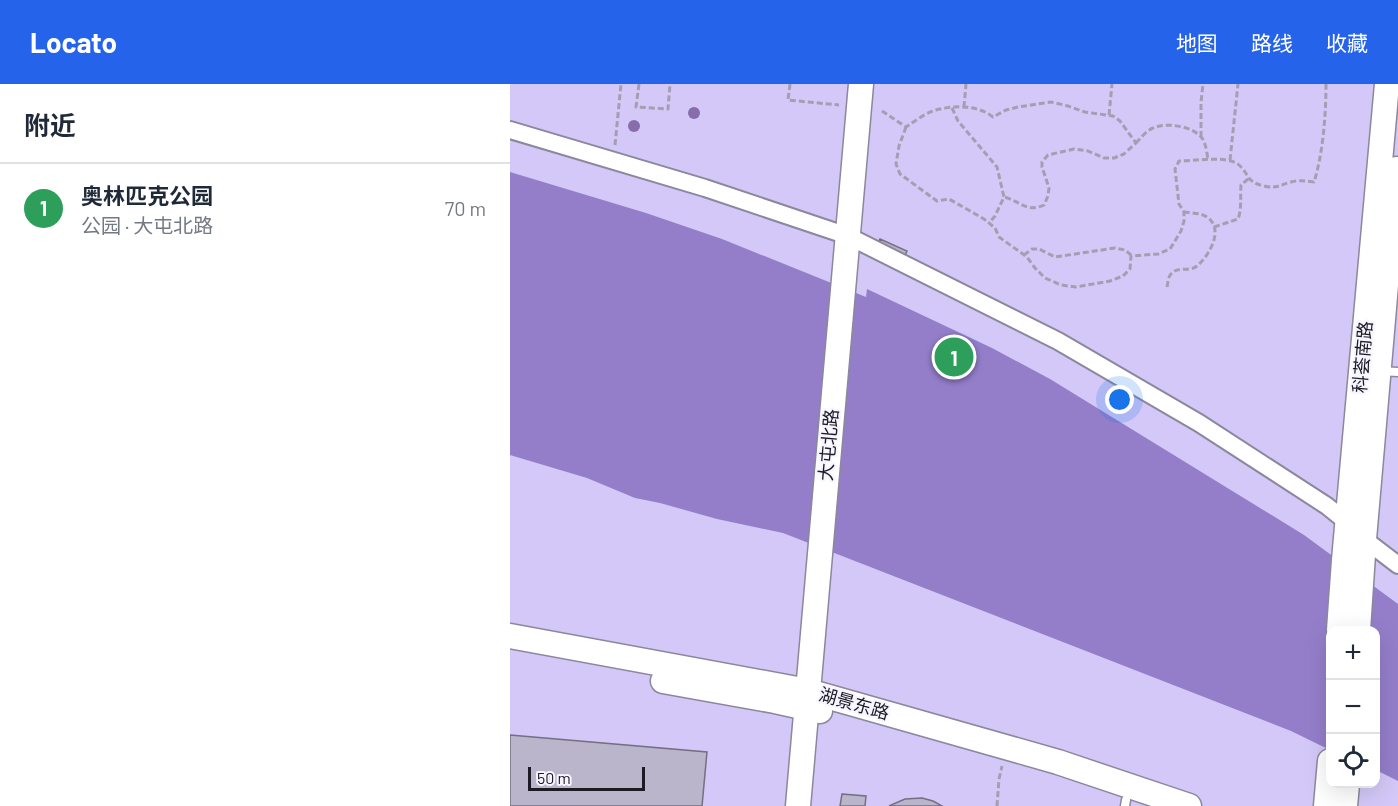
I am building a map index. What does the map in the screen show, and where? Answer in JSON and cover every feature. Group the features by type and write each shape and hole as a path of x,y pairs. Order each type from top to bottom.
{"street":[{"name":"科荟南路","path":"1340,626 1353,567 1387,84"},
{"name":"大屯北路","path":"798,806 845,265 867,101"},
{"path":"510,130 705,188 848,236 1058,341 1199,423 1327,506 1398,565"},
{"name":"科荟南路","path":"1356,531 1388,372 1398,148"},
{"name":"科荟南路","path":"1353,567 1358,626"},
{"name":"湖景东路","path":"510,636 776,684 833,714 1003,762 1132,804"},
{"name":"湖景东路","path":"510,652 775,701 807,700 1058,762 1189,806"},
{"path":"1326,806 1328,788"},
{"path":"1345,806 1347,788"}],"path":[{"path":"614,161 621,84"},
{"path":"639,84 636,107 668,109 670,84"},
{"path":"790,84 788,99 867,101 906,127"},
{"path":"964,107 966,84"},
{"path":"1109,115 1112,84"},
{"path":"1203,84 1201,137 1208,160"},
{"path":"1230,160 1238,84"},
{"path":"1024,255 1032,249 1039,249 1055,258 1114,248 1125,250 1131,255 1158,254 1170,249 1184,221 1184,212 1179,204 1175,169 1179,162 1230,160 1240,166 1248,179 1274,188 1304,180 1314,182 1319,167 1326,84"},
{"path":"1131,255 1130,269 1123,276 1110,281 1076,287 1061,285 1045,278 1027,257 999,237 995,228 984,219 949,199 937,201 900,174 896,164 899,146 906,127 936,110 952,108 972,107 993,117 1006,110 1051,102 1085,112 1113,116 1120,121 1136,143"},
{"path":"952,108 958,121 997,167 1004,197 989,223"},
{"path":"1004,197 1036,209 1044,205 1049,188 1042,162 1048,155 1074,149 1104,158 1114,158 1124,154 1153,128 1165,125 1191,130 1201,137"},
{"path":"1214,227 1238,219 1241,211 1241,186 1248,179"},
{"path":"1167,287 1170,275 1175,270 1194,268 1204,260 1214,239 1214,227 1207,217 1184,212"},
{"path":"997,806 1003,762"}],"shaded area":[{"path":"510,84 1398,84 1398,806 510,806"},
{"path":"510,172 646,213 722,239 866,297 867,289 992,348 1050,379 1304,535 1398,604 1398,781 1380,772 1380,626 1326,626 1326,748 1291,731 783,533 635,498 587,478 510,455"}],"building":[{"path":"880,239 907,251 904,257 877,245"},
{"path":"510,735 707,752 702,806 510,806"},
{"path":"842,794 866,796 865,806 840,806"},
{"path":"922,798 942,806 889,806 905,799"}],"place":[{"name":"奥林匹克公园","path":"954,357"}]}
